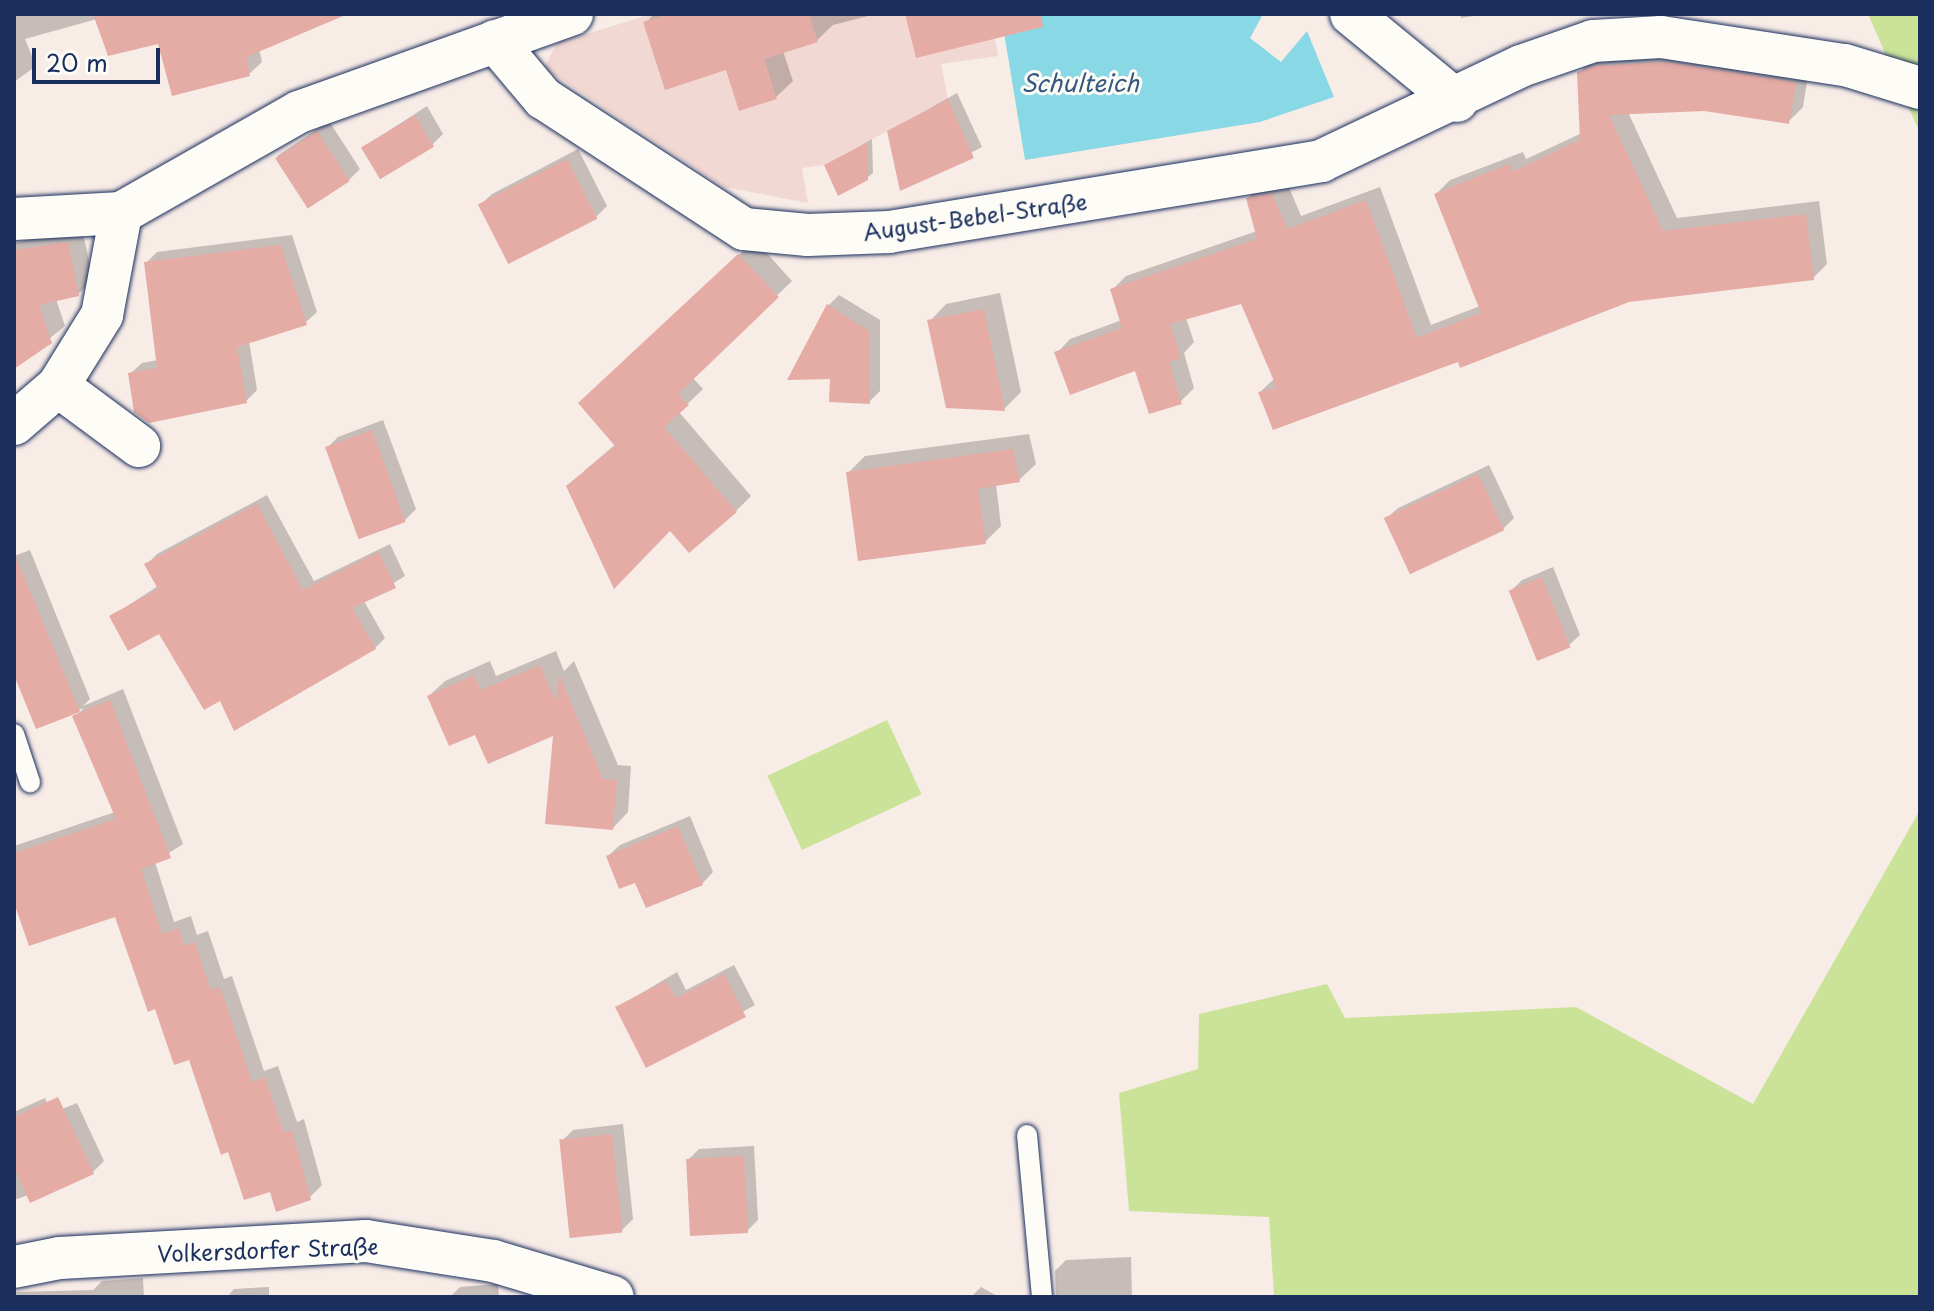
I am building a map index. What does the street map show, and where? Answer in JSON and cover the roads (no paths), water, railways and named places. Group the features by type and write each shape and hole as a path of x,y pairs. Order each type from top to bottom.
{"street":[{"path":"14,219 121,213 299,112 572,14"},
{"path":"1351,14 1457,101"},
{"name":"August-Bebel-Straße","path":"495,41 543,98 744,229 808,235 889,232 1321,161 1457,101 1521,66 1593,41 1661,37 1845,65 1920,88"},
{"path":"14,424 58,386 102,315 121,213"},
{"path":"58,386 139,446"},
{"name":"Volkersdorfer Straße","path":"14,1267 60,1258 366,1241 493,1261 613,1297"}],"lane":[{"path":"14,734 30,782"},
{"path":"1027,1135 1042,1297"}],"water":[{"name":"Schulteich","path":"1001,14 1263,14 1250,38 1281,62 1307,31 1334,97 1260,122 1025,160"}]}
